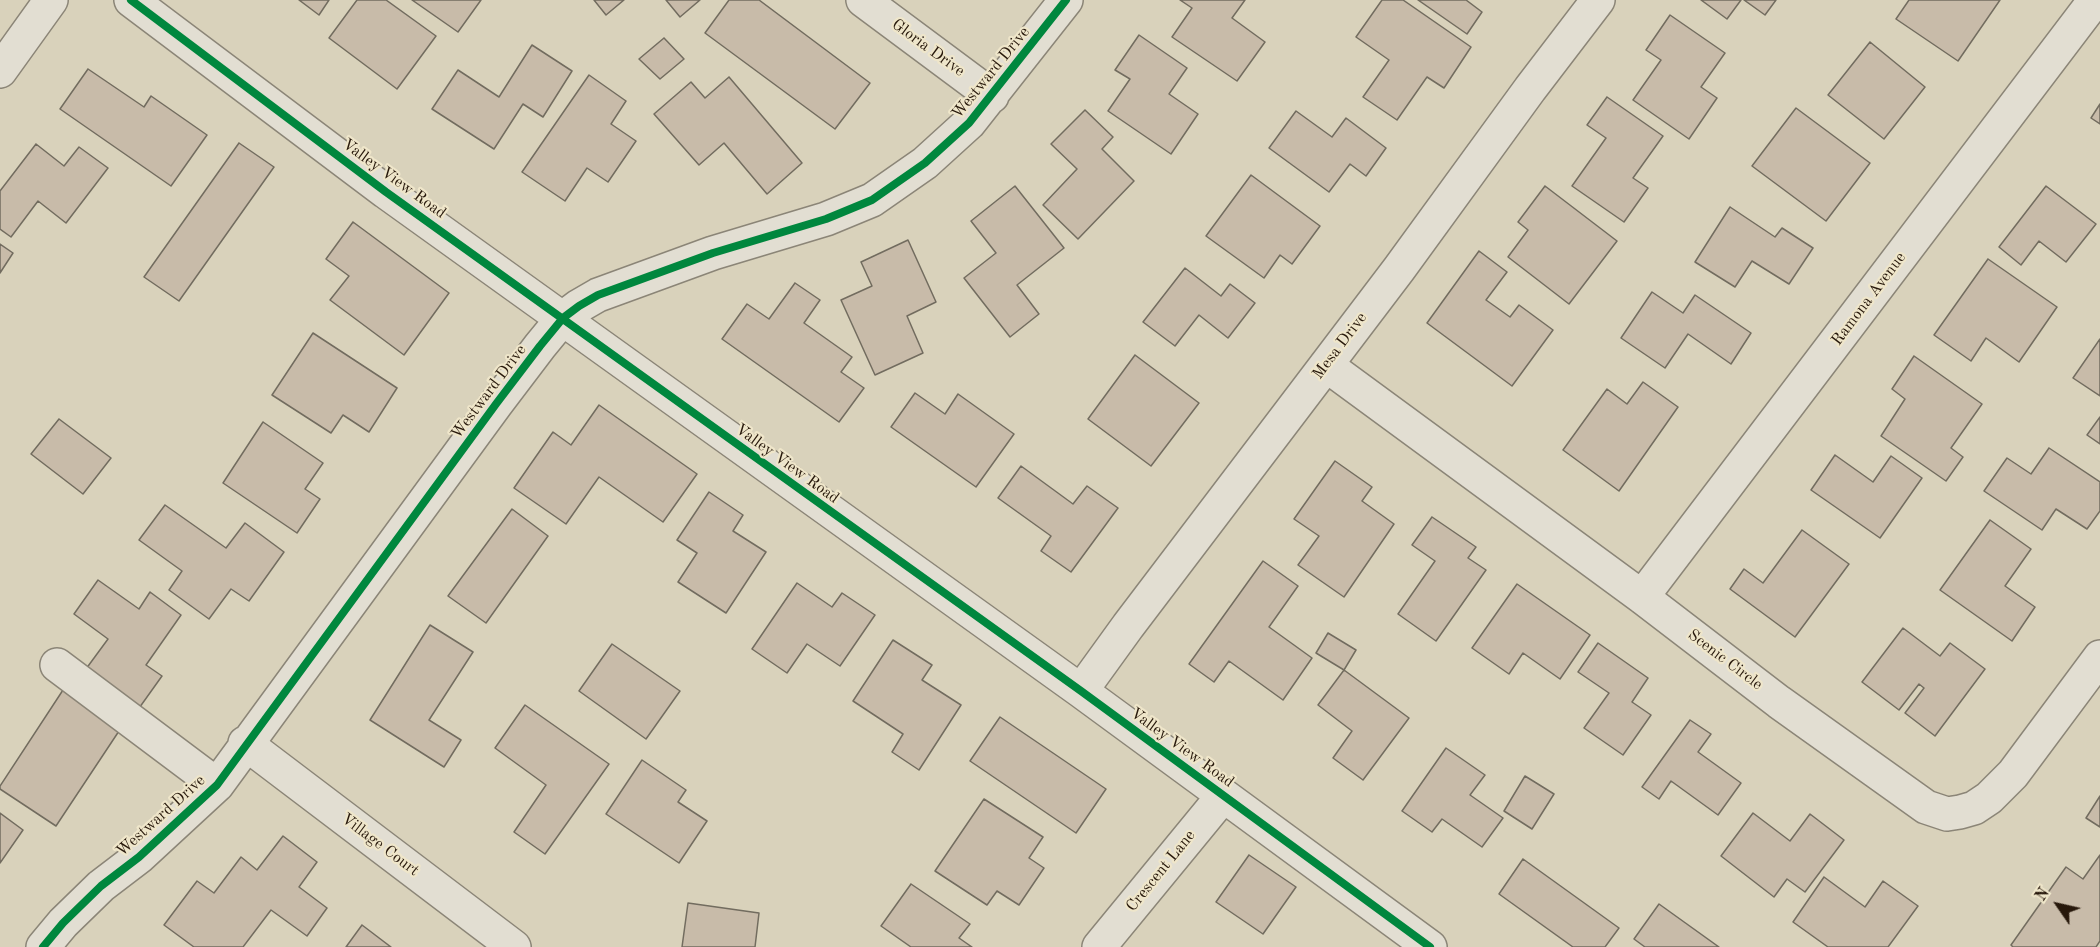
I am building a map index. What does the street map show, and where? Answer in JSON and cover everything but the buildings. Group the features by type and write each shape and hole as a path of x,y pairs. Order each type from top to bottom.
{"street":[{"path":"0,71 51,0"},
{"name":"Valley View Road","path":"131,0 386,192 1081,691 1430,947"},
{"name":"Gloria Drive","path":"863,0 992,96"},
{"name":"Westward Drive","path":"43,947 63,923 101,886 139,857 217,785 245,743 534,354 564,318 598,295 713,253 826,219 872,200 925,163 969,123 1066,0"},
{"name":"Mesa Drive","path":"1081,691 1399,269 1598,0"},
{"name":"Ramona Avenue","path":"1642,597 2095,0"},
{"name":"Scenic Circle","path":"1326,365 1642,597 1779,702 1926,807 1947,814 1974,808 1989,798 2013,774 2100,657"},
{"path":"57,665 217,785"},
{"name":"Village Court","path":"245,743 514,947"},
{"name":"Crescent Lane","path":"1099,947 1223,796"}],"cycle path":[{"path":"131,0 386,192 1081,691 1430,947"},
{"path":"43,947 63,923 101,886 139,857 217,785 496,404 563,318 598,295 713,253 826,219 872,200 925,163 969,123 1066,0"}]}
